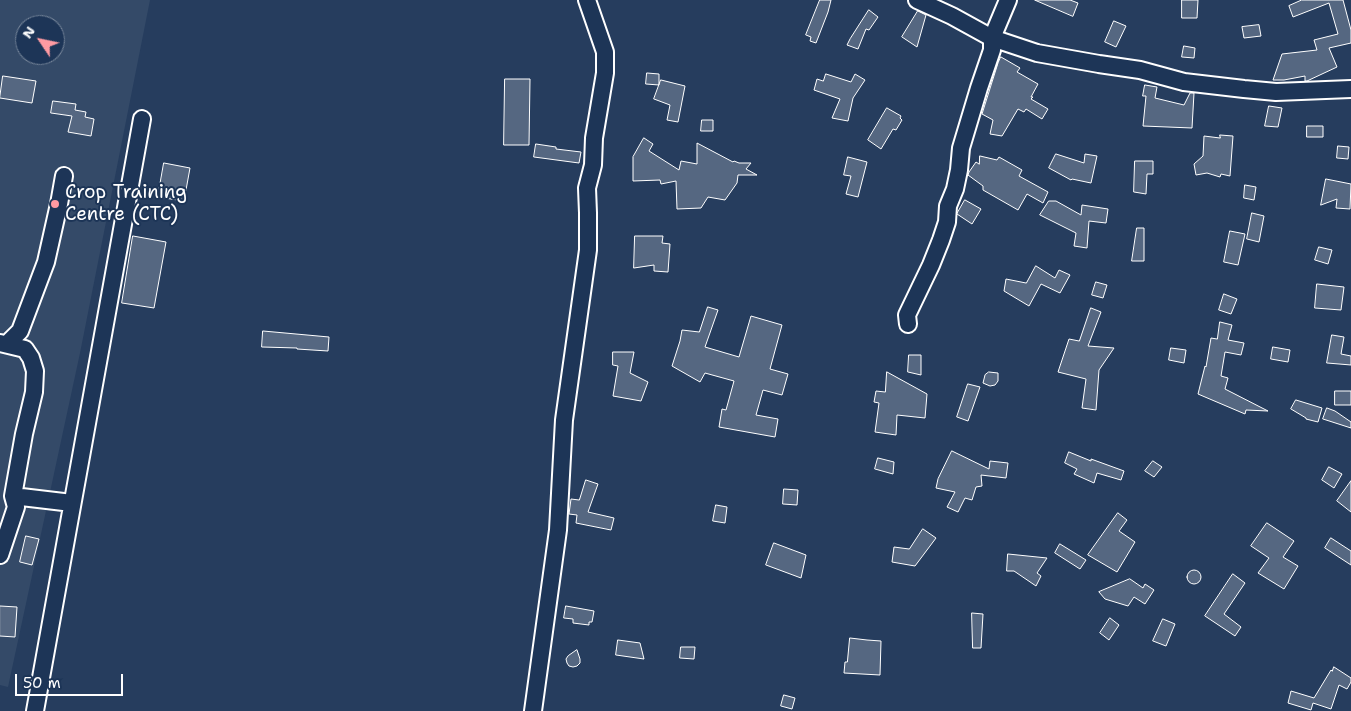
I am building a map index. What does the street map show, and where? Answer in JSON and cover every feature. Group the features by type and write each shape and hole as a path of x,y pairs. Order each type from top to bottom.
{"street":[{"path":"533,711 558,530 564,420 588,250 587,188 593,165 594,138 605,72 606,52 587,0"},
{"path":"917,0 952,16 992,38 1038,53 1140,70 1184,82 1276,92 1351,89"},
{"path":"908,324 907,315 931,265 947,222 948,206 955,189 959,170 961,148 992,50 992,38 1008,0"},
{"path":"35,711 142,119"},
{"path":"4,343 20,331 46,262 64,176"},
{"path":"0,555 16,507 13,496 34,392 35,370 31,358 25,349 4,343"},
{"path":"13,496 72,503"}],"shaded area":[{"name":"Crop Training Centre (CTC)","path":"0,0 150,0 80,353 8,687 0,685"}],"building":[{"path":"820,0 831,0 816,43 810,41 811,37 806,35"},
{"path":"1035,0 1070,0 1078,3 1073,16"},
{"path":"1182,0 1198,0 1197,18 1182,18"},
{"path":"1302,0 1343,0 1351,30 1351,43 1329,48 1337,67 1307,81 1305,81 1305,76 1273,80 1282,54 1317,50 1314,40 1338,34 1329,3 1293,17 1289,6"},
{"path":"869,10 878,17 869,30 866,29 858,49 847,45 850,39"},
{"path":"918,11 926,15 917,47 902,37"},
{"path":"1114,21 1126,26 1116,47 1105,42"},
{"path":"1259,25 1261,36 1244,38 1242,27"},
{"path":"1184,46 1195,48 1194,58 1182,57"},
{"path":"1001,57 1020,68 1017,72 1038,84 1031,99 1048,109 1042,119 1026,109 1024,112 1018,109 1002,136 990,134 993,120 982,114"},
{"path":"647,73 659,74 659,85 646,84"},
{"path":"826,74 851,82 855,74 865,80 853,98 848,121 832,118 840,99 814,90 817,79 823,81"},
{"path":"3,76 36,81 32,103 0,98"},
{"path":"505,79 530,79 529,145 504,145"},
{"path":"661,80 685,86 678,122 667,120 670,105 654,99"},
{"path":"1145,85 1157,87 1155,98 1184,105 1190,93 1194,93 1192,128 1143,126 1146,96 1143,96"},
{"path":"53,101 76,104 75,110 86,112 85,117 94,119 91,136 68,132 72,116 51,113"},
{"path":"1269,106 1282,108 1278,127 1265,126"},
{"path":"887,108 901,116 902,120 896,130 893,129 881,149 868,140"},
{"path":"702,120 713,120 713,131 701,131"},
{"path":"1307,126 1323,126 1323,137 1307,137"},
{"path":"1220,135 1233,136 1230,176 1221,174 1220,177 1207,173 1196,175 1194,164 1203,156 1204,136 1220,138"},
{"path":"644,138 653,144 649,151 679,170 681,161 697,164 697,143 733,162 751,163 746,169 757,175 738,175 737,183 725,200 708,197 701,208 677,209 676,181 661,184 660,180 633,181 633,157"},
{"path":"536,144 581,152 579,163 534,157"},
{"path":"1338,146 1349,147 1348,159 1337,158"},
{"path":"1056,154 1084,163 1085,154 1097,156 1091,183 1071,180 1049,168"},
{"path":"980,156 997,160 999,157 1022,170 1019,176 1048,192 1043,203 1027,194 1018,210 983,190 983,186 968,175 976,162 979,164"},
{"path":"848,157 867,162 858,197 846,194 851,176 844,175"},
{"path":"1135,161 1153,161 1153,174 1147,174 1146,194 1134,192"},
{"path":"164,163 190,168 184,201 158,197"},
{"path":"1326,179 1351,184 1350,209 1336,208 1337,199 1321,205"},
{"path":"1245,185 1256,187 1254,200 1244,198"},
{"path":"965,200 981,209 972,224 957,214"},
{"path":"1049,201 1056,201 1081,215 1082,205 1108,209 1106,223 1089,221 1087,248 1074,246 1076,233 1040,215"},
{"path":"1252,213 1264,216 1259,242 1247,239"},
{"path":"1137,228 1144,228 1144,261 1132,261"},
{"path":"1230,231 1245,234 1238,265 1224,262"},
{"path":"133,236 166,242 154,308 122,303"},
{"path":"635,236 663,236 662,243 670,244 668,272 654,271 654,265 634,268"},
{"path":"1319,247 1332,250 1328,264 1315,260"},
{"path":"1036,266 1055,278 1059,270 1070,275 1060,293 1041,284 1029,306 1004,291 1006,279 1026,283"},
{"path":"1096,282 1107,285 1103,298 1092,295"},
{"path":"1317,284 1344,287 1341,310 1315,308"},
{"path":"1224,294 1237,299 1231,314 1219,310"},
{"path":"708,307 718,310 705,347 739,357 751,316 782,325 770,369 788,374 782,395 763,390 756,415 778,419 775,437 719,427 722,409 726,410 734,381 705,373 700,382 672,366 682,330 699,332"},
{"path":"1091,308 1101,312 1088,346 1114,348 1099,370 1096,410 1082,408 1086,379 1058,372 1069,339 1079,341"},
{"path":"1220,322 1232,325 1228,340 1244,343 1241,355 1225,352 1221,376 1228,378 1225,389 1268,411 1246,410 1245,414 1198,394 1206,367 1211,338 1217,339"},
{"path":"263,331 329,337 328,351 262,347"},
{"path":"1332,335 1344,337 1341,354 1351,356 1351,365 1327,363"},
{"path":"1273,347 1290,350 1288,362 1271,359"},
{"path":"1171,348 1186,350 1184,363 1169,360"},
{"path":"613,352 634,352 630,373 648,382 641,401 613,396 618,366 613,365"},
{"path":"909,355 921,355 921,375 908,372"},
{"path":"887,372 927,394 925,418 897,415 896,435 875,432 879,403 874,402 876,391 885,392"},
{"path":"989,372 998,373 998,381 995,385 990,386 983,383 985,375"},
{"path":"968,384 980,387 968,421 957,417"},
{"path":"1335,391 1351,391 1351,405 1335,405"},
{"path":"1296,400 1322,408 1318,422 1306,419 1291,409"},
{"path":"1327,408 1351,422 1351,428 1323,419"},
{"path":"952,451 989,469 990,461 1008,463 1006,478 981,475 982,486 976,487 972,500 965,498 958,512 947,507 955,492 936,488 938,479"},
{"path":"1069,452 1124,471 1121,480 1097,473 1094,483 1074,474 1077,469 1065,463"},
{"path":"878,458 894,462 893,474 875,469"},
{"path":"1153,461 1162,467 1154,477 1145,471"},
{"path":"1329,467 1342,474 1334,488 1322,480"},
{"path":"586,480 598,484 588,512 614,518 611,530 576,523 577,515 569,514 571,499 579,500"},
{"path":"1351,481 1351,512 1337,501"},
{"path":"784,489 798,490 797,505 783,504"},
{"path":"716,505 727,507 725,523 713,521"},
{"path":"1118,513 1127,520 1119,531 1135,542 1117,572 1088,555"},
{"path":"1267,523 1294,541 1283,557 1298,566 1284,589 1258,573 1269,558 1251,546"},
{"path":"923,529 936,538 915,566 892,562 894,547 909,549"},
{"path":"26,536 39,539 32,565 20,562"},
{"path":"1331,538 1351,551 1351,565 1325,548"},
{"path":"774,543 806,555 801,578 766,565"},
{"path":"1060,544 1086,560 1080,569 1055,553"},
{"path":"1008,554 1047,558 1037,573 1041,576 1036,586 1014,571 1007,571"},
{"path":"1194,570 1199,572 1201,577 1199,582 1194,584 1189,582 1187,577 1189,572"},
{"path":"1233,574 1245,583 1224,614 1241,627 1235,636 1205,616"},
{"path":"1130,579 1143,588 1145,584 1154,590 1145,604 1134,597 1128,606 1105,599 1099,592"},
{"path":"0,606 17,607 15,637 0,636"},
{"path":"566,606 594,611 592,622 589,622 589,625 573,623 573,619 564,618"},
{"path":"972,613 983,614 981,648 973,648"},
{"path":"1110,618 1119,625 1109,640 1100,633"},
{"path":"1163,619 1175,624 1166,646 1153,641"},
{"path":"850,638 881,641 880,675 844,673"},
{"path":"618,640 640,643 644,659 616,655"},
{"path":"681,647 695,647 694,659 680,658"},
{"path":"577,650 580,663 577,666 569,666 566,659"},
{"path":"1334,667 1351,678 1351,682 1347,689 1339,685 1331,709 1313,703 1311,710 1288,703 1291,691 1314,698"},
{"path":"784,695 795,698 792,709 781,706"}],"place":[{"name":"Crop Training Centre (CTC)","path":"55,204"}]}
